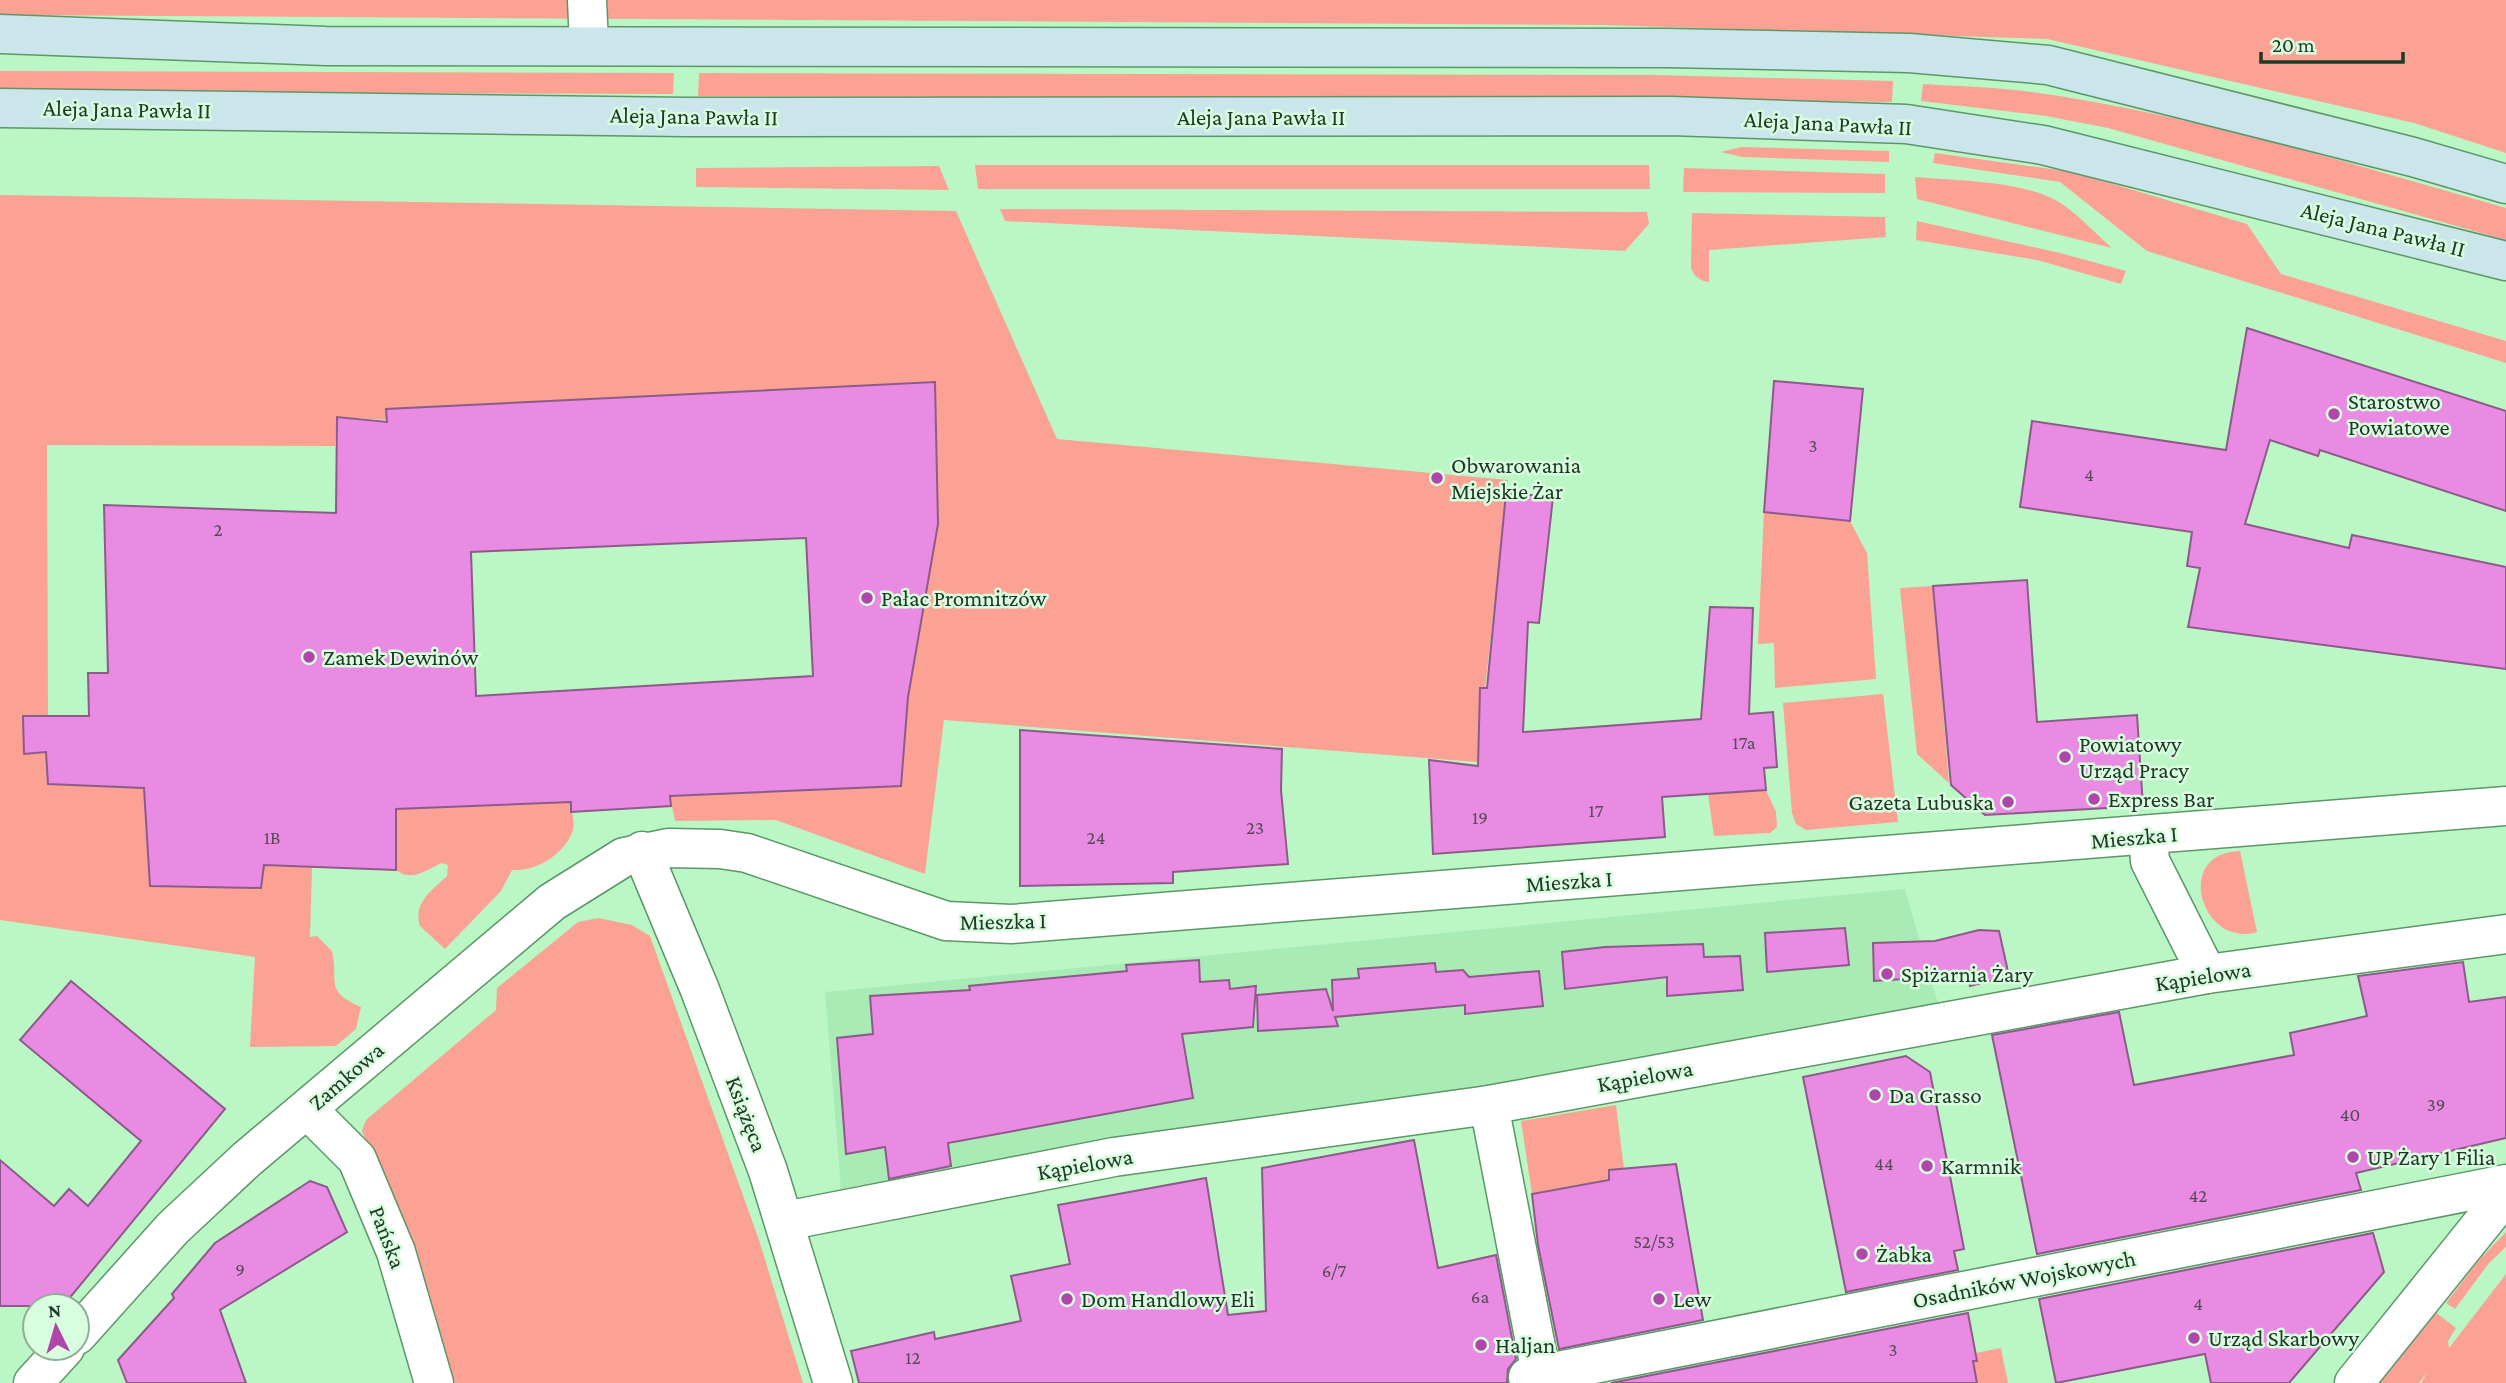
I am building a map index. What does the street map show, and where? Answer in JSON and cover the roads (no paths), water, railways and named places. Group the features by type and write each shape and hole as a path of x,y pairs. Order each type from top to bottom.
{"street":[{"path":"587,0 589,44"},
{"path":"0,34 326,46 589,44 1640,47 1909,52 2048,65 2413,157 2506,184"},
{"name":"Aleja Jana Pawła II","path":"0,108 687,117 1671,116 1906,124 2043,145 2506,261"},
{"name":"Mieszka I","path":"642,851 693,848 747,853 946,922 1011,924 2506,806"},
{"path":"2148,836 2150,861 2207,974"},
{"name":"Zamkowa","path":"91,1319 173,1228 247,1159 461,976 552,902 606,866 642,851"},
{"name":"Książęca","path":"642,851 700,990 785,1221 833,1383"},
{"name":"Kąpielowa","path":"785,1221 1114,1157 1489,1105 2207,974 2506,934"},
{"name":"Osadników Wojskowych","path":"1489,1105 1534,1375 2506,1184"},
{"name":"Pańska","path":"307,1109 357,1159 396,1252 434,1383"},
{"path":"2354,1383 2419,1298 2497,1205 2506,1199"},
{"path":"33,1383 52,1362"}],"place":[{"name":"Starostwo Powiatowe","path":"2334,414"},
{"name":"Obwarowania Miejskie Żar","path":"1437,478"},
{"name":"Pałac Promnitzów","path":"867,598"},
{"name":"Zamek Dewinów","path":"309,657"},
{"name":"Powiatowy Urząd Pracy","path":"2065,757"},
{"name":"Express Bar","path":"2094,799"},
{"name":"Gazeta Lubuska","path":"2008,802"},
{"name":"Spiżarnia Żary","path":"1887,974"},
{"name":"Da Grasso","path":"1875,1095"},
{"name":"UP Żary 1 Filia","path":"2353,1157"},
{"name":"Karmnik","path":"1927,1166"},
{"name":"Żabka","path":"1862,1254"},
{"name":"Dom Handlowy Eli","path":"1067,1299"},
{"name":"Lew","path":"1659,1299"},
{"name":"Urząd Skarbowy","path":"2194,1338"},
{"name":"Haljan","path":"1481,1345"}]}
